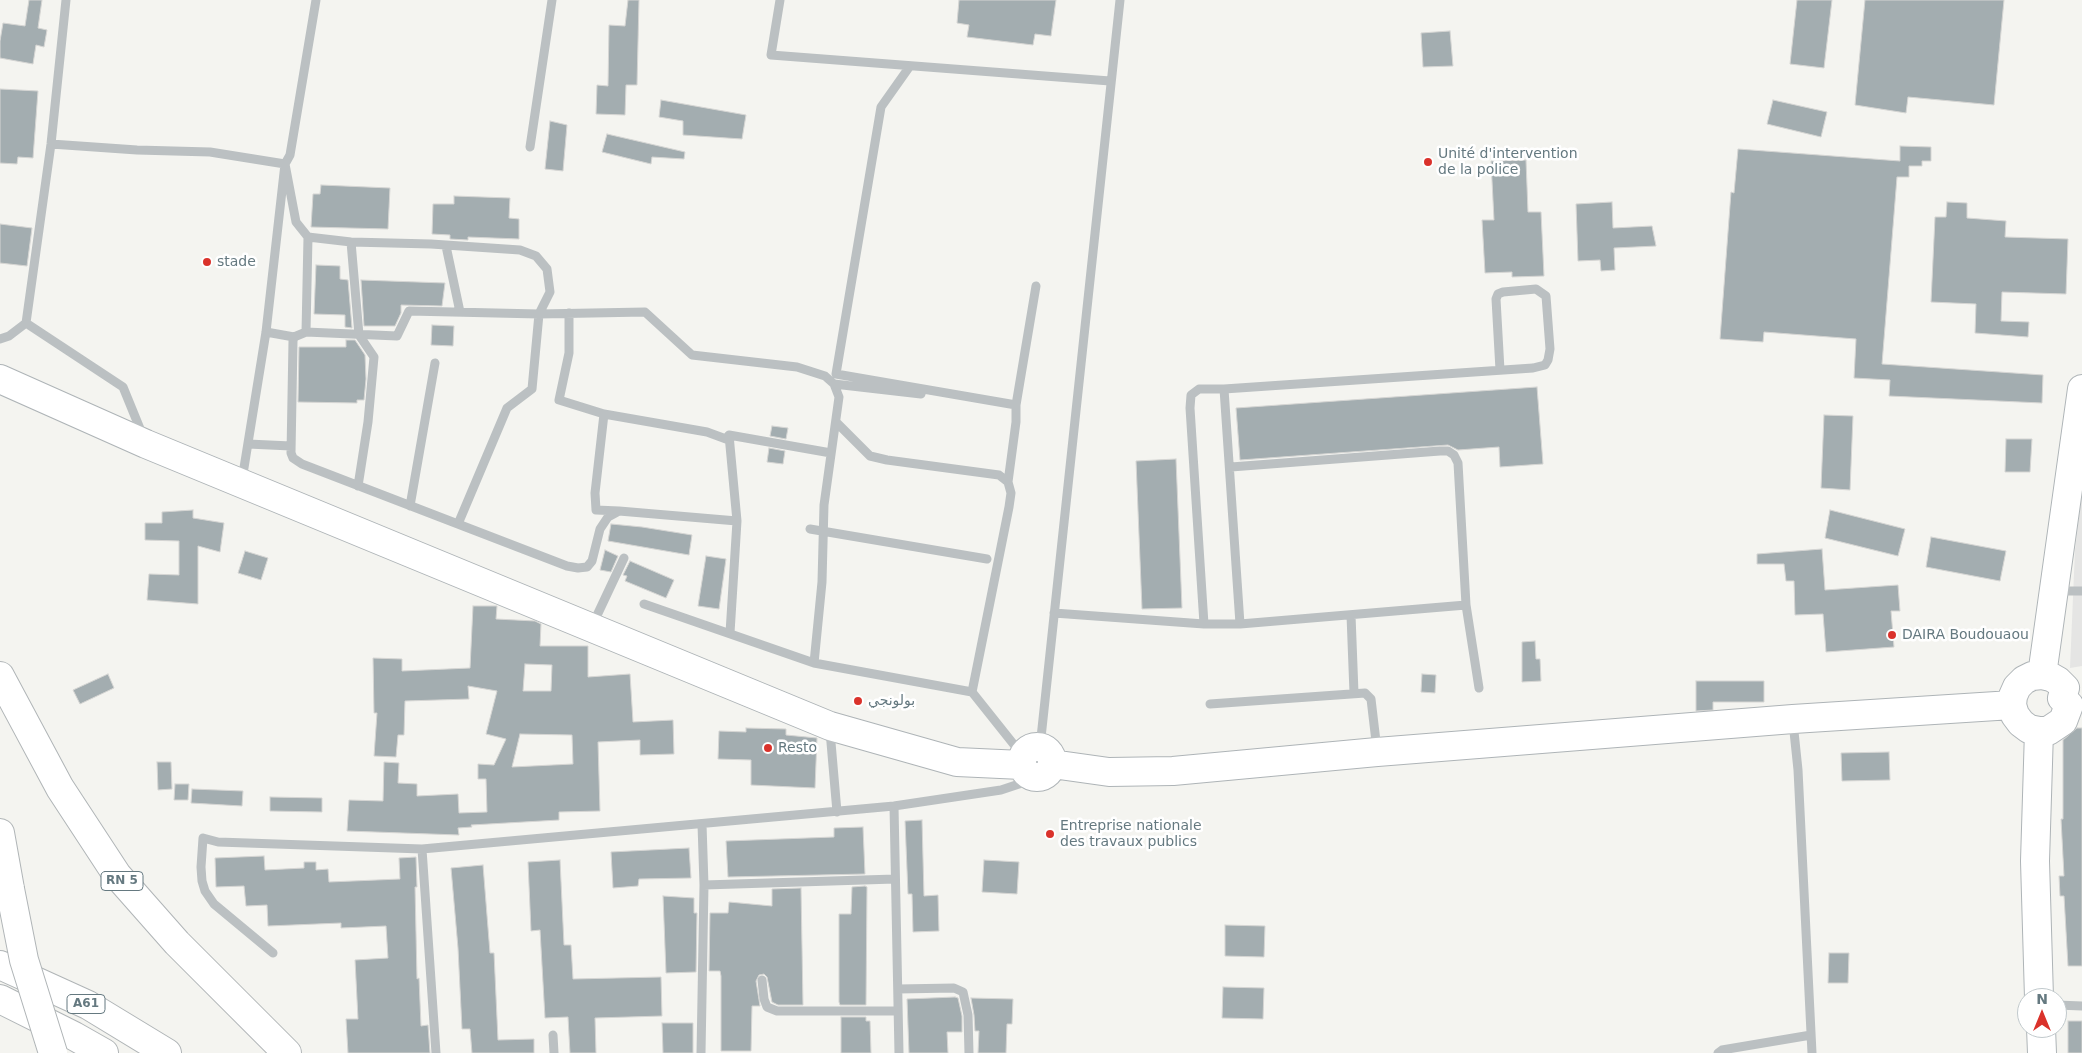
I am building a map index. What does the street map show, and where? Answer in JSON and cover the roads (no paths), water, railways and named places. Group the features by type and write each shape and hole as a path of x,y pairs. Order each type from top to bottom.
{"main road":[{"path":"0,379 146,444 592,626 830,726 957,762 1034,764 1109,772 1173,771 1377,752 1793,719 2012,705"},
{"path":"2042,675 2052,591 2061,542 2082,389"},
{"path":"2042,675 2051,677 2065,688 2072,697 2063,721 2056,727 2039,731 2029,729 2020,723 2012,705 2017,687 2024,680 2032,676 2042,675"},
{"name":"RN 5","path":"0,676 60,788 117,875 177,943 287,1053"},
{"path":"2039,731 2035,861 2039,988"},
{"path":"0,833 14,964 41,1053"},
{"path":"5,893 53,1053"},
{"name":"A61","path":"0,965 88,1005 167,1053"},
{"name":"A61","path":"0,999 104,1053"},
{"path":"2041,1038 2042,1053"}],"street":[{"path":"0,338 9,336 26,323 51,144 66,0"},
{"path":"241,483 266,332 285,164 290,155 316,0"},
{"path":"530,147 552,0"},
{"path":"780,0 771,55 1110,82"},
{"path":"273,953 214,904 206,891 202,881 201,867 203,838 218,842 422,849 894,806 1001,790 1034,764 1054,613 1120,0"},
{"path":"910,66 882,106 836,374 1016,404"},
{"path":"51,144 137,150 210,152 285,164"},
{"path":"285,164 296,222 308,238 306,332"},
{"path":"308,238 351,242 431,244 520,250 536,256 547,269 550,292 540,314 532,389 507,408 458,524"},
{"path":"351,242 359,335 374,357 368,422 358,486"},
{"path":"446,246 460,312"},
{"path":"972,692 1009,507 1011,493 1008,482 1016,422 1016,404 1036,286"},
{"path":"1204,624 1190,408 1191,395 1199,389 1224,389 1533,368 1545,365 1550,349 1546,296 1536,289 1498,294 1496,299 1500,370"},
{"path":"266,332 294,336 306,332 397,336 409,311 540,314 645,312 692,355 797,367 825,376 834,384 839,397 824,505 822,582 814,663"},
{"path":"569,313 569,352 559,400 604,414 707,432 726,439 729,435"},
{"path":"26,323 123,387 146,444"},
{"path":"294,336 292,341 291,446 293,458 302,464 566,566 578,568 587,567 592,560 600,529 608,517 619,511"},
{"path":"410,506 435,363"},
{"path":"834,384 1016,404"},
{"path":"1224,389 1240,624"},
{"path":"604,414 595,493 596,510 737,522"},
{"path":"836,422 870,456 999,475 1008,482"},
{"path":"729,435 831,453"},
{"path":"729,435 737,522 730,633"},
{"path":"248,444 291,446"},
{"path":"1230,467 1440,451 1448,451 1454,455 1458,463 1466,605 1479,688"},
{"path":"810,529 987,559"},
{"path":"592,626 624,558"},
{"path":"2052,591 2082,591"},
{"path":"644,604 814,663 972,692 1034,764"},
{"path":"1054,613 1204,624 1240,624 1466,605"},
{"path":"1351,615 1354,693"},
{"path":"1210,704 1365,693 1371,700 1377,752"},
{"path":"1793,719 1798,770 1812,1053"},
{"path":"830,726 837,812"},
{"path":"894,806 899,1053"},
{"path":"701,1053 704,885 702,824"},
{"path":"422,849 436,1053"},
{"path":"704,885 895,879"},
{"path":"762,980 766,1007 777,1011 898,1011"},
{"path":"898,989 954,988 963,992 968,1015 969,1053"},
{"path":"2067,1005 2082,1006"},
{"path":"553,1035 554,1053"},
{"path":"1718,1053 1722,1050 1811,1035"}],"place":[{"name":"Unité d'intervention de la police","path":"1428,162"},
{"name":"stade","path":"207,262"},
{"name":"DAIRA Boudouaou","path":"1892,635"},
{"name":"بولونجي","path":"858,701"},
{"name":"Resto","path":"768,748"},
{"name":"Entreprise nationale des travaux publics","path":"1050,834"}]}
